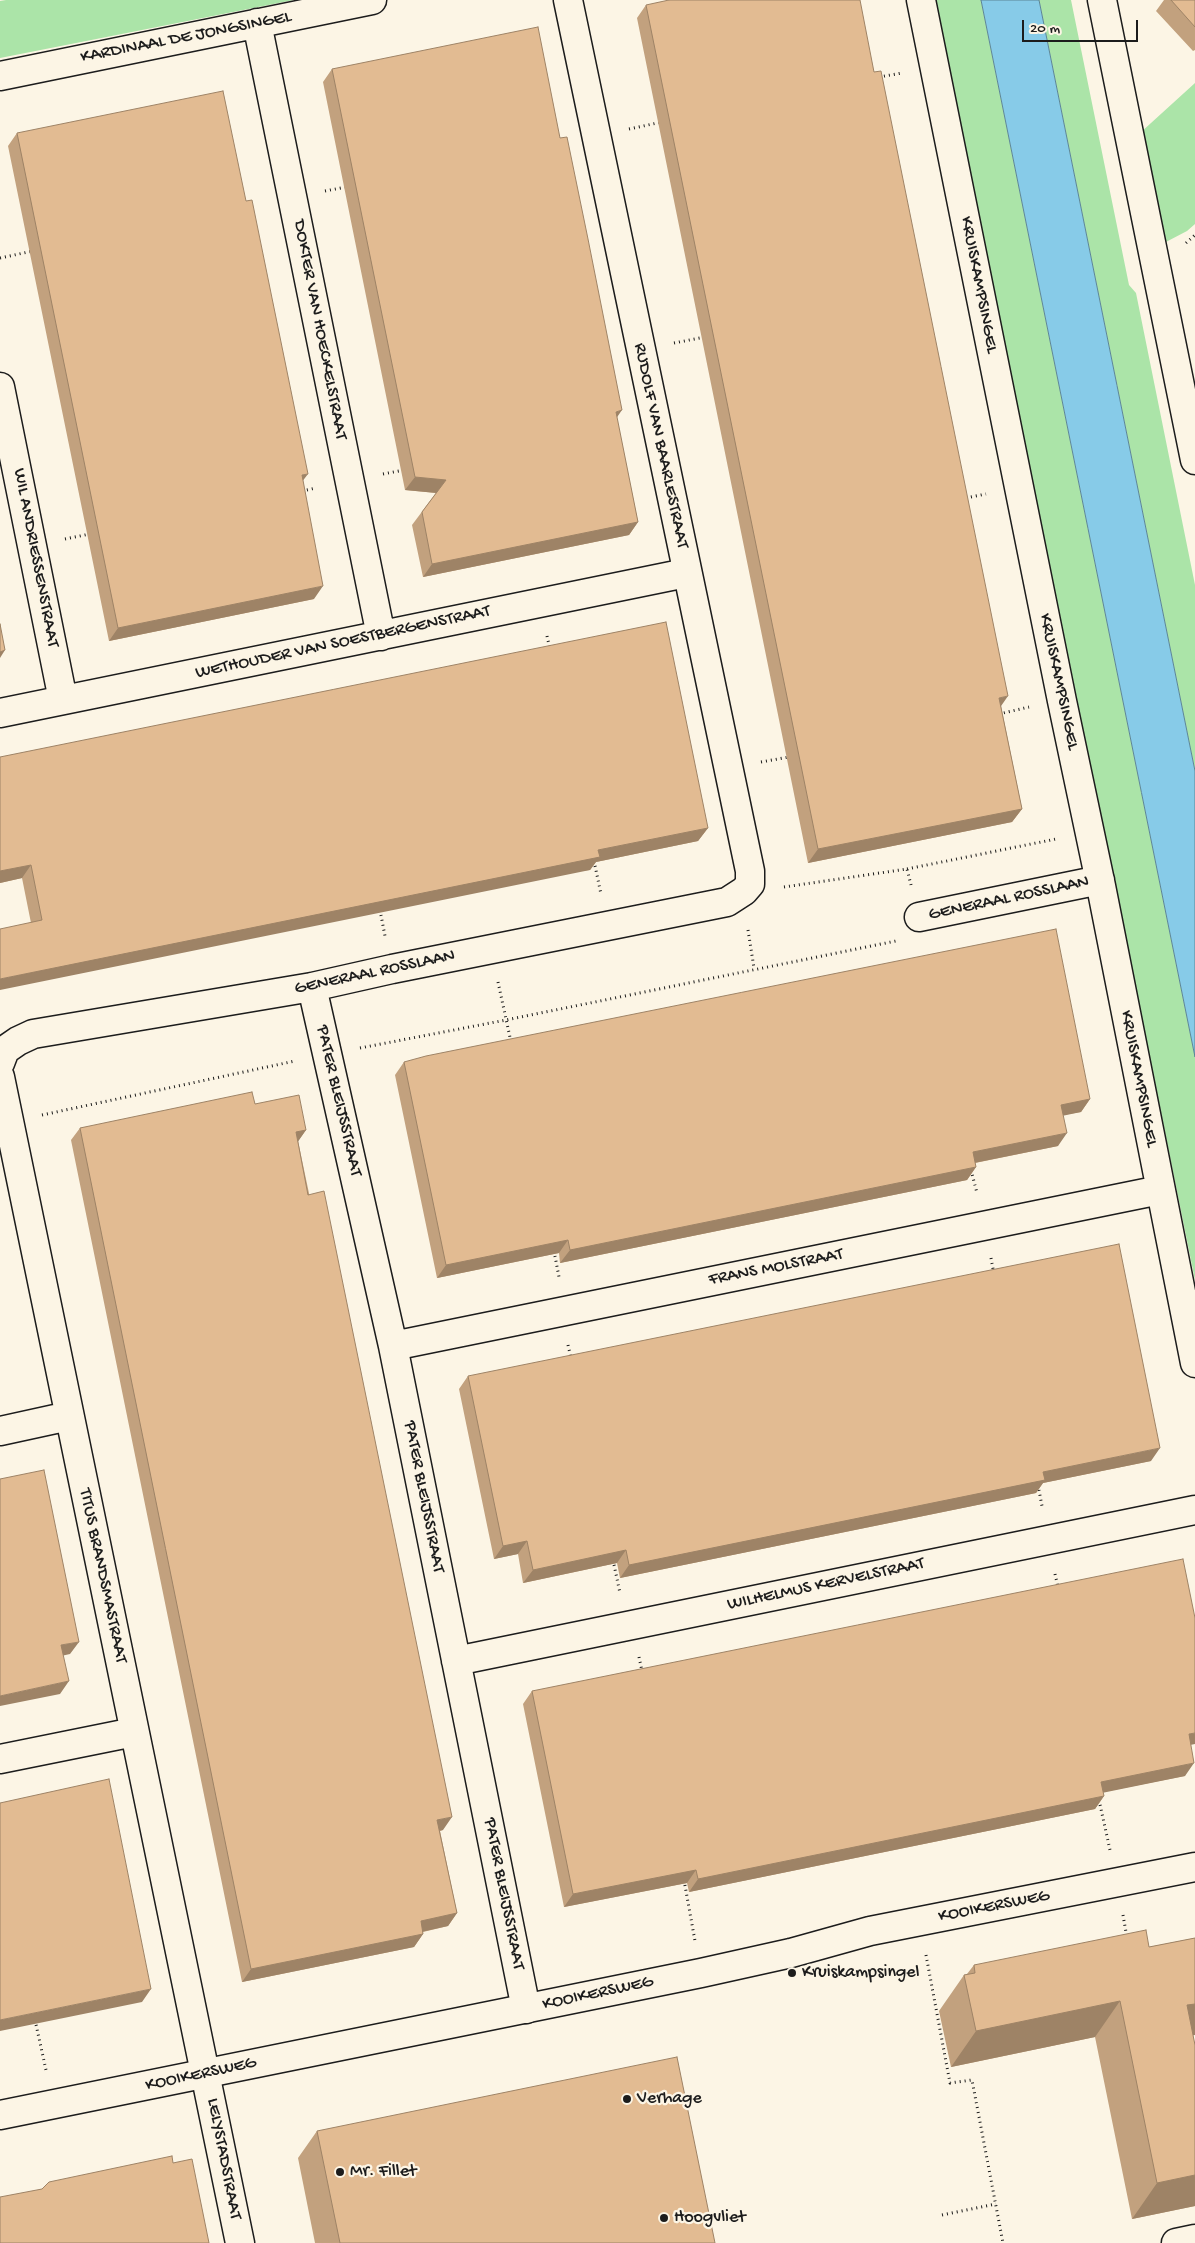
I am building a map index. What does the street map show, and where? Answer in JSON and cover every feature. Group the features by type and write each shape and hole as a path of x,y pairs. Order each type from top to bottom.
{"street":[{"name":"KARDINAAL DE JONGSINGEL","path":"0,76 372,0"},
{"name":"RUDOLF VAN BAARLESTRAAT","path":"568,0 686,573 750,871 747,887"},
{"name":"KRUISKAMPSINGEL","path":"921,0 1062,701 1100,880 1195,1363"},
{"path":"1102,0 1195,460"},
{"name":"DOKTER VAN HOECKELSTRAAT","path":"257,23 380,636"},
{"name":"WIL ANDRIESSENSTRAAT","path":"0,387 63,700"},
{"name":"WETHOUDER VAN SOESTBERGENSTRAAT","path":"0,713 686,573"},
{"name":"GENERAAL ROSSLAAN","path":"911,928 1100,880"},
{"name":"GENERAAL ROSSLAAN","path":"3,1057 18,1041 33,1034 312,987 392,969 609,927 727,902 747,887"},
{"name":"PATER BLEIJSSTRAAT","path":"312,987 393,1346 526,2009"},
{"name":"TITUS BRANDSMASTRAAT","path":"0,1077 206,2074"},
{"name":"FRANS MOLSTRAAT","path":"393,1346 1160,1190"},
{"path":"0,1431 69,1416"},
{"name":"WILHELMUS KERVELSTRAAT","path":"456,1660 1195,1510"},
{"path":"0,1759 134,1732"},
{"name":"KOOIKERSWEG","path":"0,2115 701,1973 791,1953 870,1931 1195,1867"},
{"name":"LELYSTADSTRAAT","path":"206,2074 240,2243"},
{"path":"1176,2243 1195,2239"}],"path":[{"path":"878,78 934,66"},
{"path":"596,135 671,120"},
{"path":"292,198 348,186"},
{"path":"0,258 38,250"},
{"path":"640,350 706,337"},
{"path":"962,499 1019,488"},
{"path":"541,603 550,650"},
{"path":"996,714 1062,701"},
{"path":"728,769 796,755"},
{"path":"747,887 761,891 907,869 1090,832"},
{"path":"594,860 609,927"},
{"path":"9,1122 328,1054 506,1020 911,928 907,869"},
{"path":"378,902 392,969"},
{"path":"492,949 512,1050"},
{"path":"552,1243 571,1359"},
{"path":"613,1559 644,1681"},
{"path":"683,1878 701,1973"},
{"path":"921,1922 950,2082 972,2080 1004,2243"},
{"path":"35,2018 53,2105"},
{"path":"942,2215 996,2204"}],"green space":[{"path":"294,0 0,58 0,1"},
{"path":"935,0 981,0 1195,1057 1195,1280"},
{"path":"1039,0 1071,0 1129,285 1136,293 1195,585 1195,771"},
{"path":"1195,83 1195,224 1187,231 1164,243 1140,133"}],"water":[{"path":"981,0 1039,0 1195,771 1195,1057"}],"building":[{"path":"669,0 860,0 874,72 881,71 1008,696 999,698 1022,809 818,849 646,5"},
{"path":"1171,0 1195,0 1195,27"},
{"path":"538,27 560,138 567,137 588,239 622,410 616,412 638,522 432,564 422,512 446,480 415,477 332,69"},
{"path":"223,91 246,201 252,200 308,474 302,475 323,586 118,628 17,133"},
{"path":"666,622 708,828 598,850 600,857 0,979 0,929 42,920 31,865 0,871 0,757"},
{"path":"0,624 5,650 0,652"},
{"path":"1056,929 1090,1099 1061,1105 1067,1133 973,1152 976,1167 570,1250 568,1240 446,1265 404,1062"},
{"path":"252,1092 255,1104 299,1095 306,1130 296,1132 308,1195 324,1191 452,1817 437,1820 457,1913 421,1921 423,1934 251,1969 80,1128"},
{"path":"1119,1244 1160,1448 1043,1472 1045,1480 629,1565 626,1550 533,1570 527,1541 503,1546 468,1376"},
{"path":"44,1470 79,1642 61,1645 69,1681 0,1696 0,1479"},
{"path":"1183,1559 1195,1618 1195,1733 1189,1734 1194,1763 1101,1782 1104,1796 698,1879 696,1870 573,1894 532,1691"},
{"path":"109,1779 151,1989 0,2020 0,1803"},
{"path":"1146,1930 1149,1947 1195,1938 1195,2004 1187,2005 1195,2045 1195,2175 1157,2183 1120,2001 976,2031 964,1975 975,1973 974,1965"},
{"path":"677,2057 715,2243 340,2243 317,2131"},
{"path":"172,2156 173,2163 192,2159 209,2243 0,2243 0,2197 42,2189 49,2182"}],"place":[{"name":"Kruiskampsingel","path":"792,1973"},
{"name":"Verhage","path":"627,2099"},
{"name":"Mr. Fillet","path":"340,2172"},
{"name":"Hoogvliet","path":"664,2218"}]}
